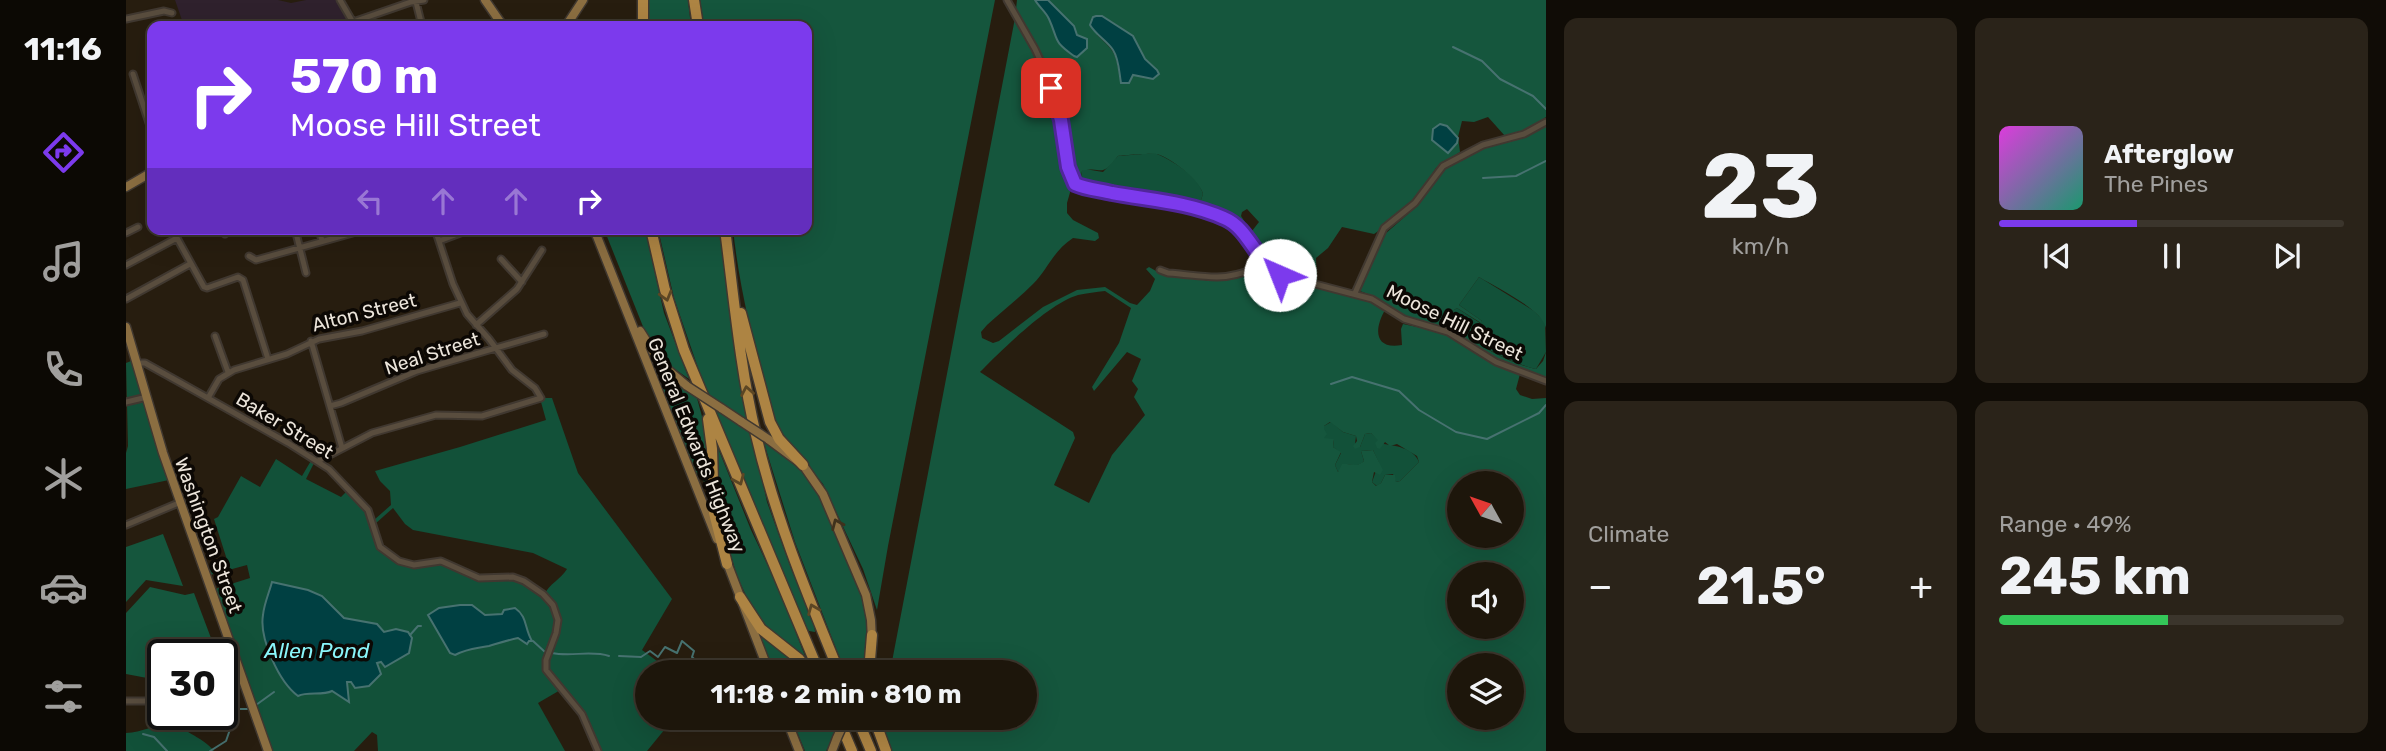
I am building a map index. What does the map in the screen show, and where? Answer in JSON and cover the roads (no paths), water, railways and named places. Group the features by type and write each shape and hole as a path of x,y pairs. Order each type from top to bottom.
{"highway":[{"path":"643,0 643,21"},
{"path":"694,0 697,21"},
{"path":"652,235 670,309 703,395 814,660"},
{"path":"726,235 746,384 764,467 786,538 834,660"},
{"path":"729,265 768,417 778,436 803,466"},
{"path":"703,395 712,444 714,516 727,564"},
{"path":"740,597 761,629 800,660"},
{"path":"869,660 872,635"},
{"path":"839,730 852,751"},
{"path":"862,730 871,751"},
{"path":"878,730 886,751"}],"main road":[{"path":"485,0 500,21"},
{"path":"492,0 506,21"},
{"path":"569,21 583,0"},
{"path":"126,187 147,175"},
{"name":"General Edwards Highway","path":"596,235 764,660"},
{"name":"General Edwards Highway","path":"601,235 646,344 661,364 687,386 768,439 803,466 823,494 863,585 869,605 872,635"},
{"name":"Washington Street","path":"126,327 132,359 163,453 268,751"},
{"path":"656,384 656,375 662,371 679,380"},
{"path":"791,730 800,751"},
{"path":"832,750 842,730"}],"street":[{"path":"340,0 352,21"},
{"path":"362,21 411,2 424,0"},
{"name":"Moose Hill Street","path":"1007,0 1035,48 1047,75 1061,120 1068,167 1075,184 1178,204 1226,218 1280,275 1377,301 1404,319 1445,330 1496,362 1546,381"},
{"path":"416,2 421,21"},
{"path":"126,19 164,11 172,13"},
{"path":"133,74 147,117"},
{"path":"1355,293 1384,228 1415,203 1444,165 1490,142 1524,134 1546,122"},
{"path":"126,233 138,228"},
{"path":"297,235 306,273"},
{"path":"320,235 322,241"},
{"path":"249,257 256,260 344,235"},
{"path":"318,461 372,433 436,415 482,416 541,398 530,384 512,370 460,303 437,235"},
{"path":"439,241 455,235"},
{"path":"126,265 177,237 199,282 206,288 238,277 243,279 268,359"},
{"path":"476,325 517,289 542,250"},
{"path":"501,259 522,282"},
{"path":"1160,270 1227,278 1266,263"},
{"path":"126,299 190,264"},
{"name":"Alton Street","path":"228,372 288,354 311,341 362,331 460,303"},
{"name":"Neal Street","path":"330,405 341,403 417,371 544,334"},
{"path":"208,398 219,379 228,372 215,337"},
{"path":"311,341 342,448"},
{"name":"Baker Street","path":"132,359 145,363 208,398 318,461 338,476 372,518 380,547 399,561 414,565 445,562 479,578 513,577 540,592 553,605 558,620 546,660 547,670 582,714 598,751"},
{"path":"126,402 146,397"},
{"path":"126,525 181,502"},
{"path":"238,682 243,679"},
{"path":"126,701 147,701"}],"water":[{"path":"1035,0 1048,0 1074,26 1077,35 1087,39 1087,48 1077,57 1059,43 1048,16"},
{"path":"1096,16 1102,16 1133,36 1145,59 1159,74 1153,79 1133,75 1129,83 1121,83 1115,54 1090,25"},
{"path":"1440,124 1447,126 1458,138 1448,153 1432,140 1433,129"},
{"name":"Allen Pond","path":"272,582 322,596 344,618 377,624 384,632 396,629 408,632 412,638 409,653 385,667 381,662 377,663 381,674 369,686 355,688 351,682 347,682 349,702 332,691 298,696 284,681 272,659 264,635 264,611"},
{"path":"472,605 485,615 502,614 504,610 515,608 522,615 532,641 527,644 518,638 455,655 450,653 428,615 439,608"}],"waterway":[{"path":"1453,47 1482,61 1500,79 1533,96 1546,109"},
{"path":"1483,178 1516,176 1546,161"},
{"path":"1331,384 1352,377 1399,391 1419,410 1456,432 1487,439 1539,413 1546,405"},
{"path":"410,635 421,626"},
{"path":"533,641 545,652"},
{"path":"619,656 641,657 650,651 658,657 665,647 677,653 682,641 694,651 692,657 695,660"},
{"path":"552,653 609,656"},
{"path":"256,705 274,692"},
{"path":"210,751 226,741 237,709 247,709"},
{"path":"143,734 154,737 167,751"}]}
